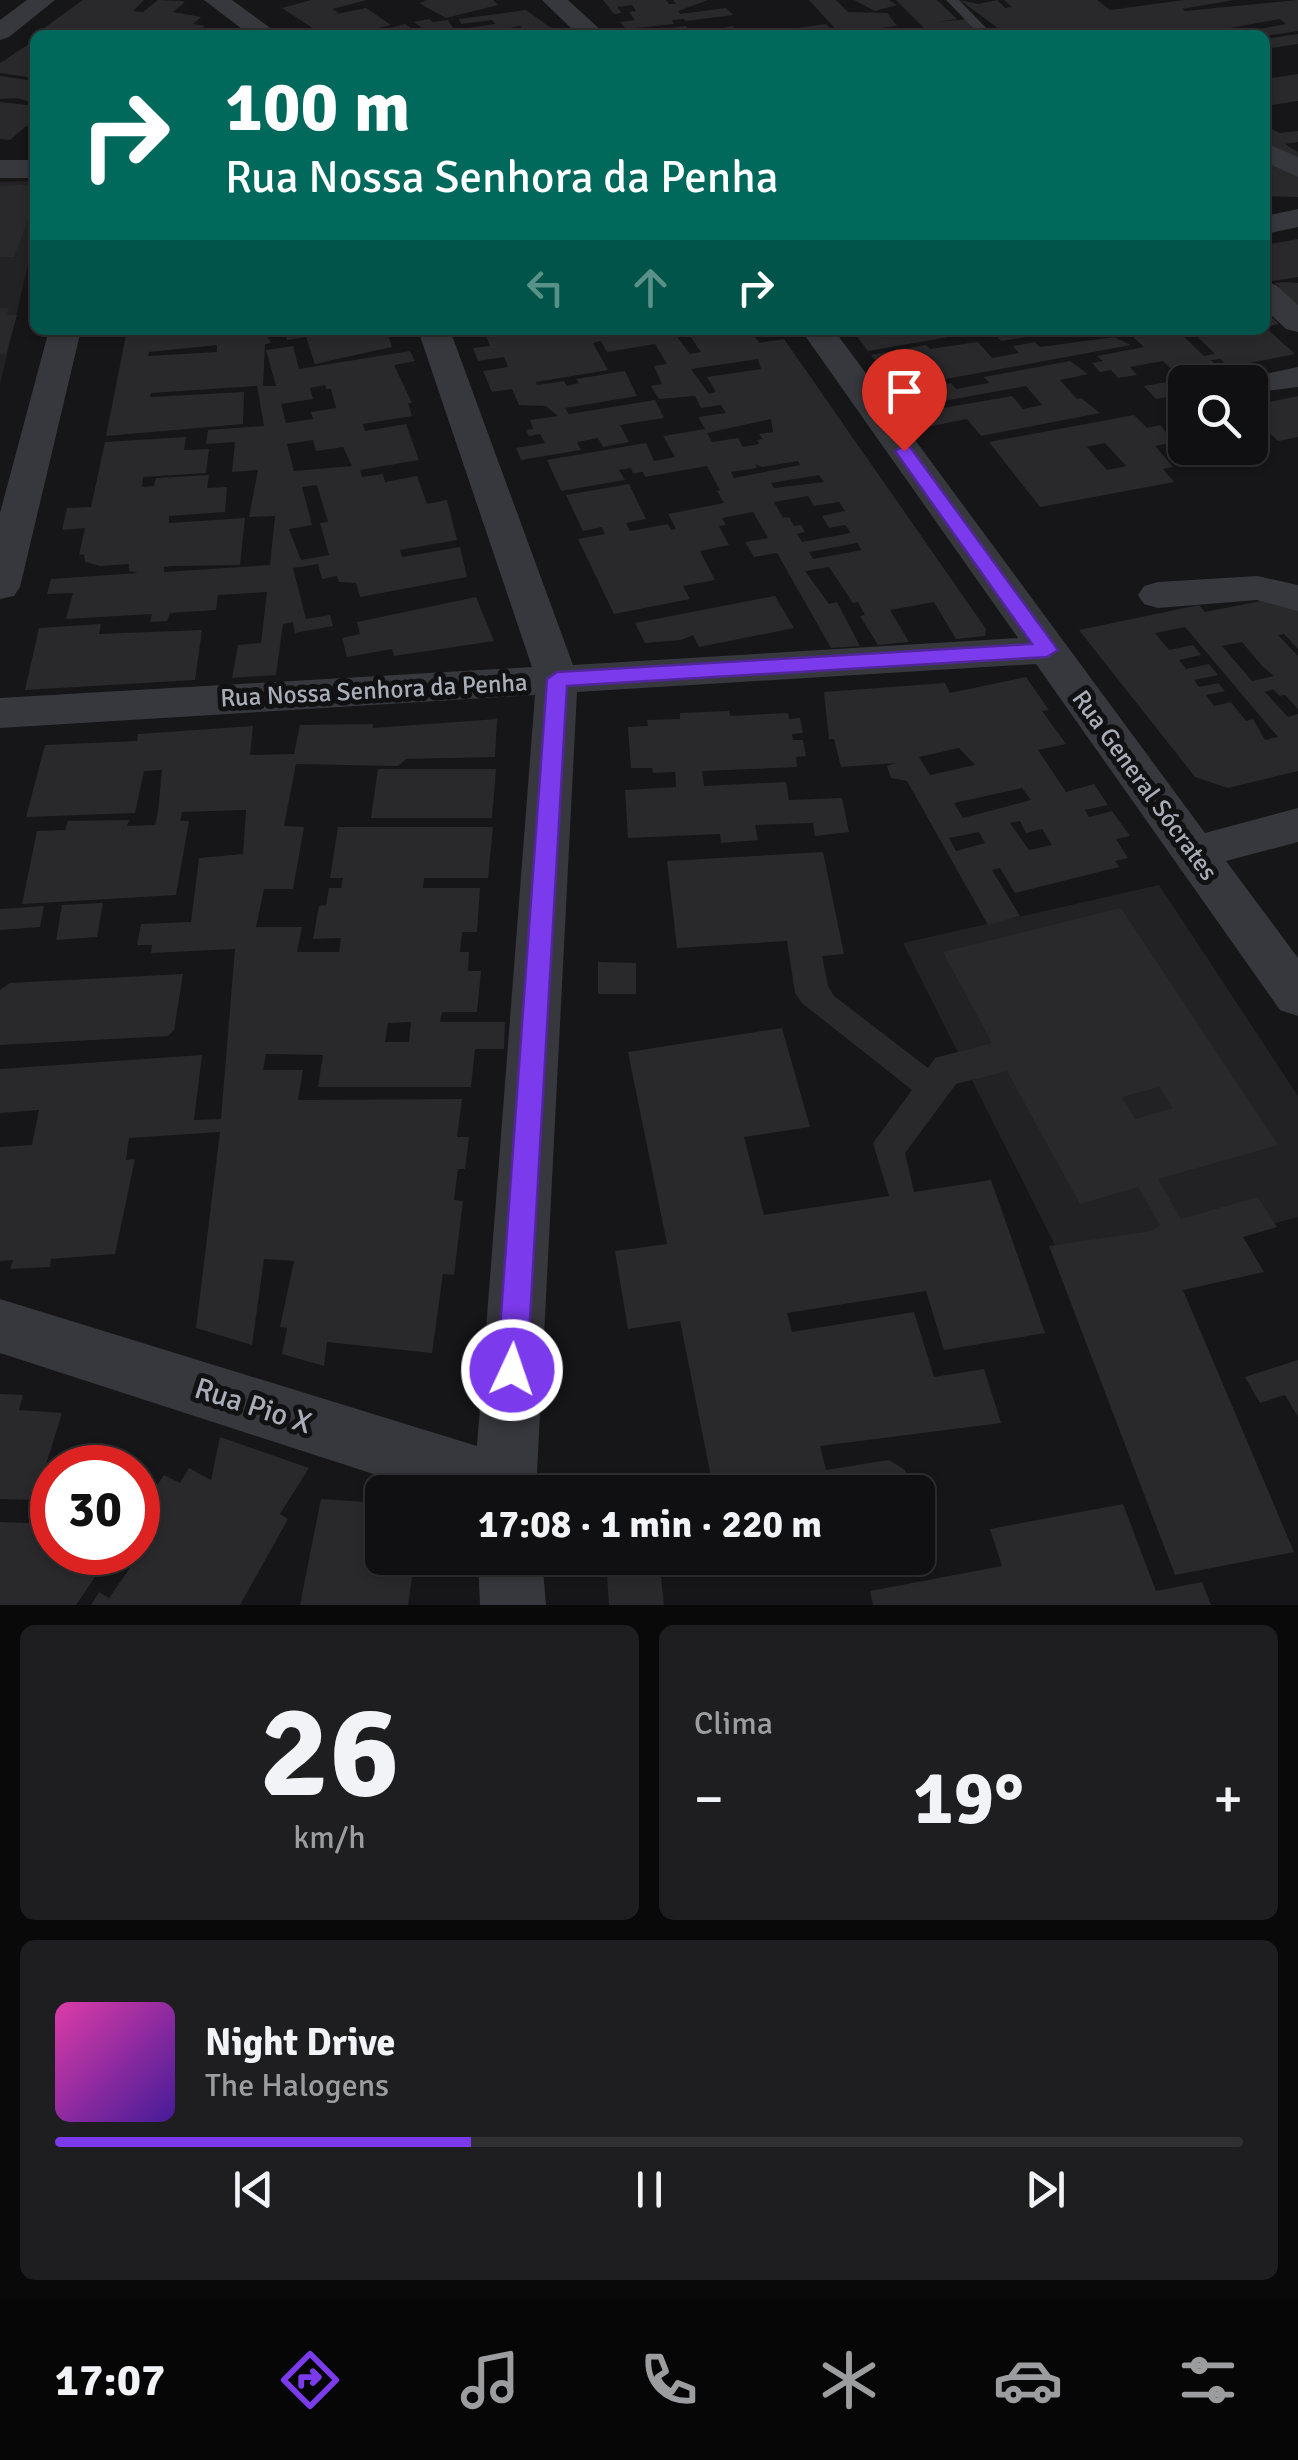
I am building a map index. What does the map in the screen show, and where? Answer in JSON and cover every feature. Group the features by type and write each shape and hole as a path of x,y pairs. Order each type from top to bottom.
{"street":[{"path":"0,32 43,0"},
{"path":"216,0 260,30"},
{"path":"554,0 587,30"},
{"path":"1270,154 1298,168"},
{"path":"0,169 30,169"},
{"path":"1270,224 1298,218"},
{"path":"1270,297 1298,322"},
{"path":"0,587 63,335"},
{"path":"436,335 557,679 506,1475"},
{"name":"Rua General Sócrates","path":"820,335 1298,996"},
{"path":"1268,383 1298,377"},
{"path":"1158,595 1256,588 1298,598"},
{"name":"Rua Nossa Senhora da Penha","path":"0,712 1047,650"},
{"path":"1194,853 1298,825"},
{"name":"Rua Pio X","path":"0,1326 462,1475"},
{"path":"511,1575 513,1605"}],"lane":[{"path":"952,0 983,30"}],"shaded area":[{"path":"30,181 30,256 0,384 0,182"},
{"path":"1159,885 1298,1096 1298,1217 1071,1277 903,943"}],"building":[{"path":"83,0 144,0 133,11 143,12 158,0 182,1 185,2 173,12 201,17 193,24 205,26 200,30 44,28"},
{"path":"311,0 367,0 332,9 339,13 332,15 366,8 391,25 370,30 315,30 282,8"},
{"path":"493,0 498,5 446,18 419,3"},
{"path":"603,0 666,0 676,4 673,0 708,0 678,11 680,14 726,8 733,15 626,29 620,22 635,20 629,12 636,11 632,5 617,7 622,13 614,14"},
{"path":"809,0 836,0 848,12 887,13 897,26 864,30 836,30"},
{"path":"854,0 889,0 897,5 875,11"},
{"path":"896,0 937,0 957,19 937,22 968,19 979,29 972,30 926,30"},
{"path":"960,0 978,4 997,0 1005,8 1012,7 1004,0 1097,0 1110,10 1184,0 1234,0 1182,9 1185,11 1298,0 1298,31 1270,35 1270,30 1253,30 1286,24 1280,19 1219,30 1000,30"},
{"path":"526,10 554,30 524,30 520,26 455,30 495,24 492,20 461,24 459,19"},
{"path":"448,20 453,28 425,30 414,22"},
{"path":"405,24 413,30 383,30"},
{"path":"826,24 832,30 782,30"},
{"path":"686,26 690,30 653,30"},
{"path":"1298,34 1298,44 1270,48 1270,38"},
{"path":"30,44 30,77 0,73 0,63"},
{"path":"1298,74 1298,101 1270,105 1270,78"},
{"path":"0,76 30,80 30,102 0,99"},
{"path":"0,102 30,105 30,126 10,140 0,139"},
{"path":"1270,128 1280,133 1298,131 1298,142 1285,144 1298,152 1298,163 1270,148"},
{"path":"1275,164 1298,177 1298,197 1270,196 1270,166"},
{"path":"30,184 30,214 14,257 0,257 0,186"},
{"path":"1298,239 1298,277 1270,278 1270,244"},
{"path":"1275,283 1298,283 1298,305"},
{"path":"0,308 9,308 7,315 17,315 6,354 0,354"},
{"path":"1270,332 1295,354 1239,365 1227,365 1220,359 1211,360 1215,365 1168,366 1163,361 1130,367 1137,375 1118,378 1111,370 1100,372 1092,363 1103,361 1097,356 1144,347 1131,335 1182,335 1204,356 1215,354 1196,335 1270,335"},
{"path":"126,335 267,335 271,343 265,344 263,386 276,386 266,350 293,346 299,369 410,351 415,361 394,365 412,403 408,403 412,416 363,424 365,431 406,424 419,460 360,470 362,477 383,474 385,482 417,476 427,504 447,500 457,540 400,550 402,557 460,547 467,577 360,597 356,583 339,582 337,576 322,579 318,564 293,568 306,619 330,615 333,626 295,633 293,622 283,624 276,675 232,678 238,645 261,643 267,592 218,595 216,610 170,613 167,621 150,622 152,614 66,619 73,593 47,594 51,579 138,573 129,571 129,564 100,566 85,562 84,554 79,555 85,528 62,530 67,508 91,507 105,442 186,437 184,450 209,449 206,473 143,477 142,487 154,486 156,478 209,475 207,488 227,487 225,512 169,516 169,523 245,518 240,565 172,566 164,567 164,572 270,565 275,516 249,517 258,470 232,472 235,442 206,444 208,430 264,426 257,386 151,393 150,397 244,392 243,424 106,436","holes":["217,345 217,352 148,356 149,352","325,385 331,389 336,408 311,412 313,419 286,423 281,404 313,399 310,388","313,440 316,451 343,447 352,466 294,471 287,444","317,485 328,522 320,523 329,555 301,560 289,529 312,525 302,487"]},
{"path":"286,335 388,335 392,347 315,364 306,337 287,340"},
{"path":"486,335 676,335 690,354 701,352 689,335 754,335 759,343 784,339 986,629 985,636 956,639 934,602 890,610 909,642 878,645 860,616 865,615 858,602 853,603 829,567 805,571 829,604 837,602 860,646 831,648 777,553 754,557 745,542 768,538 753,512 722,518 726,525 719,526 729,545 700,551 715,580 683,586 690,599 614,614 578,539 605,534 602,527 583,531 566,495 629,484 646,519 626,523 630,531 668,524 671,530 676,529 668,514 724,503 717,491 720,490 707,466 645,477 643,472 633,473 631,468 619,470 625,480 561,491 547,460 646,443 654,461 675,457 663,436 705,429 698,417 726,413 721,405 701,408 695,396 659,399 651,386 662,384 654,366 667,364 655,344 607,352 601,341 593,343 608,370 536,382 537,385 564,381 567,386 579,383 576,379 625,371 637,396 565,408 569,414 655,400 664,418 620,425 629,442 603,447 598,438 577,442 581,450 521,460 516,448 545,443 540,434 529,436 526,430 533,429 530,420 558,416 546,406 519,405 512,389 492,392 483,371 508,367 504,357 478,361 473,348 490,346","holes":["758,359 761,369 707,377 716,392 709,394 691,369","771,419 773,432 759,434 763,439 757,440 759,444 743,447 738,438 712,442 707,433","798,461 800,465 734,478 731,472 757,468 755,464 762,467","819,475 824,482 774,488 771,483","808,496 814,506 839,502 845,511 822,516 829,528 845,525 851,533 802,542 797,534 805,532 801,525 794,526 789,517 783,518 774,502","857,543 862,550 813,559 809,552"]},
{"path":"856,335 960,335 868,351"},
{"path":"996,335 1039,335 1001,341"},
{"path":"1114,337 1131,345 897,388 871,355 926,345 930,349 978,342 992,358 1019,353 1013,346 1035,342 1040,347"},
{"path":"1070,361 1088,374 1060,380 1077,399 1100,413 981,436 967,419 927,427 901,392 951,383 956,389 989,383 984,377","holes":["1026,386 1042,405 1023,409 1012,396 943,408 938,402"]},
{"path":"1168,382 1168,397 1156,399 1144,386"},
{"path":"1298,396 1298,437 1278,441 1268,432 1268,402"},
{"path":"1134,415 1147,428 1160,425 1168,434 1168,443 1155,446 1173,467 1163,469 1174,482 1040,507 989,442","holes":["1105,443 1126,466 1107,470 1087,447"]},
{"path":"775,596 794,628 699,647 693,635 645,643 635,623"},
{"path":"476,597 494,641 394,656 392,649 347,657 342,638 360,634 357,622"},
{"path":"1271,599 1298,607 1298,649 1284,634 1278,635 1298,656 1298,709 1285,695 1280,696 1273,689 1265,692 1288,717 1298,714 1298,771 1228,788 1195,777 1079,630 1199,605 1205,612","holes":["1185,627 1278,737 1265,740 1253,719 1246,721 1231,702 1214,706 1206,695 1225,691 1218,683 1199,687 1194,680 1218,675 1209,664 1186,669 1179,660 1201,655 1193,645 1169,650 1155,633","1242,642 1262,666 1274,676 1252,681 1222,646"]},
{"path":"101,624 99,634 202,630 195,680 25,690 39,628"},
{"path":"1026,677 1049,710 1042,711 1066,744 1038,750 1066,792 1094,784 1108,805 1085,810 1089,817 1112,811 1130,836 1116,839 1128,858 1115,861 1119,867 1015,893 1000,868 992,870 1020,916 988,925 907,781 891,778 887,766 896,763 841,767 834,739 829,739 824,692 945,683 950,693","holes":["959,748 975,765 930,775 919,757","1022,788 1031,800 963,818 954,803","1020,821 1026,833 1042,829 1052,845 1029,850 1010,823","979,832 985,843 956,851 949,838"]},
{"path":"729,711 730,716 788,713 789,719 800,718 803,733 792,734 793,740 803,740 806,756 796,757 797,767 702,771 704,786 786,782 789,800 842,798 849,832 815,836 813,823 755,825 758,840 721,843 720,834 628,838 625,790 676,787 675,772 631,768 628,727 648,726 647,720 680,719 680,713"},
{"path":"497,719 495,757 406,759 398,766 296,764 284,826 304,827 293,889 264,889 256,927 302,927 297,952 339,952 341,938 313,939 319,906 326,905 329,888 341,888 343,878 330,878 338,827 493,827 488,878 424,878 423,888 480,888 477,932 462,932 460,952 469,952 468,971 481,971 477,1012 442,1012 440,1022 505,1022 504,1049 475,1049 471,1087 318,1087 323,1055 266,1054 263,1070 303,1070 298,1100 462,1099 457,1137 469,1137 465,1169 458,1169 454,1200 463,1201 454,1275 443,1274 432,1353 327,1342 324,1366 282,1354 287,1328 280,1327 294,1261 264,1259 252,1345 196,1328 220,1132 129,1138 126,1160 135,1159 115,1254 51,1259 50,1267 10,1269 13,1260 0,1261 0,1147 32,1145 39,1110 0,1113 0,1069 202,1055 194,1120 221,1119 235,949 151,953 152,945 137,945 141,924 191,922 199,858 243,854 246,810 182,812 180,821 189,821 176,895 22,904 37,831 65,830 68,821 129,820 127,826 155,825 158,812 162,770 144,771 135,813 26,817 45,745 137,741 138,734 253,726 250,755 294,754 300,725 373,724 373,728","holes":["411,1022 409,1042 385,1042 388,1023"]},
{"path":"378,769 496,769 492,818 371,818"},
{"path":"823,852 844,954 822,956 828,986 834,996 928,1068 935,1058 992,1043 943,952 1121,908 1278,1145 1158,1179 1181,1219 1258,1197 1277,1227 1243,1237 1264,1272 1183,1290 1294,1552 1175,1575 1049,1246 1151,1231 1160,1225 1138,1187 1080,1204 1007,1071 956,1084 905,1153 914,1192 991,1180 1045,1333 944,1350 926,1291 787,1313 792,1332 914,1312 934,1377 984,1369 1001,1423 820,1446 826,1470 889,1460 906,1475 711,1475 680,1321 628,1329 615,1251 667,1244 628,1052 782,1028 810,1127 744,1137 764,1215 889,1196 873,1143 912,1090 802,1003 795,993 787,941 677,948 667,861","holes":["1159,1087 1173,1108 1135,1119 1122,1097"]},
{"path":"103,903 97,937 56,940 62,905"},
{"path":"44,906 40,927 0,930 0,909"},
{"path":"598,962 636,963 636,994 598,994"},
{"path":"183,974 174,1030 168,1036 0,1045 0,990 10,983"},
{"path":"1298,1360 1298,1417 1285,1395 1260,1403 1245,1377"},
{"path":"0,1394 23,1395 19,1410 62,1413 52,1445 30,1445 30,1500 0,1499"},
{"path":"220,1437 309,1468 280,1514 288,1519 240,1605 91,1605 99,1592 109,1598 125,1575 160,1575 160,1481 164,1475 180,1483 189,1468 211,1480"},
{"path":"321,1499 365,1502 365,1575 412,1575 408,1605 300,1605"},
{"path":"1123,1504 1156,1591 1202,1582 1211,1605 873,1605 870,1591 1002,1566 990,1529"},
{"path":"0,1522 30,1523 30,1575 96,1575 76,1605 0,1605"},
{"path":"607,1575 661,1575 664,1605 609,1605"}],"route":[{"path":"512,1370 557,679 1047,650 904,451"}]}
